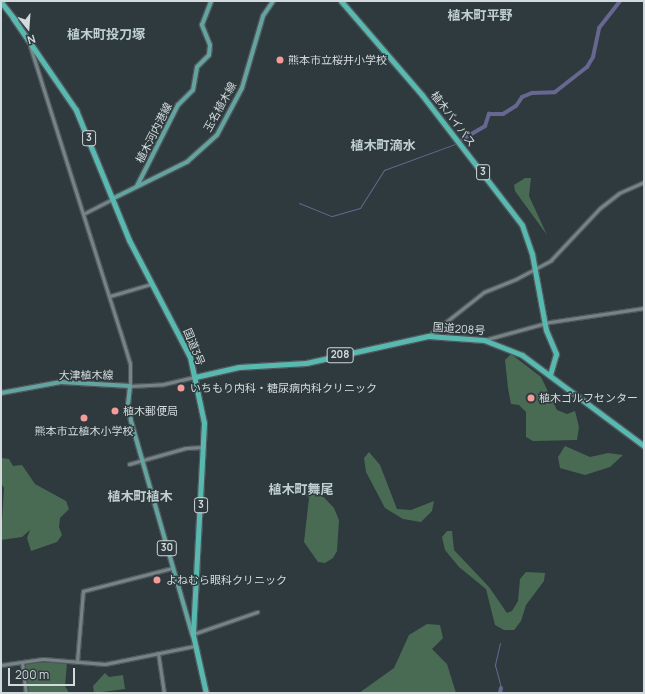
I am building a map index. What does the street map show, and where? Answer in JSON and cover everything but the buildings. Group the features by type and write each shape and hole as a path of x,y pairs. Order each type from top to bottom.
{"highway":[{"name":"植木バイパス","path":"341,1 413,83 501,195 526,233 535,269 545,323 556,354 550,375"},
{"name":"国道3号","path":"1,2 58,80 87,134 112,200 151,284 190,357 195,377 204,447 193,635 194,646 206,693"},
{"name":"国道3号","path":"32,45 37,54 58,80"},
{"name":"国道208号","path":"195,377 239,367 306,363 428,336 484,340 515,351 550,375 644,446"},
{"path":"190,357 197,369 205,374"}],"main road":[{"name":"植木河内港線","path":"137,186 178,105 192,90 197,67 209,55 210,44 202,25 211,1"},
{"name":"玉名植木線","path":"137,186 187,162 217,135 242,88 263,16 273,1"},
{"path":"112,200 137,186"},
{"name":"大津植木線","path":"1,393 61,382 130,386"},
{"name":"30","path":"130,386 129,413 172,568 193,635"}],"street":[{"path":"32,45 130,363 130,386 164,384 195,377"},
{"path":"37,54 40,68"},
{"path":"428,336 484,292 535,269 554,258 607,202 644,182"},
{"path":"85,213 112,200"},
{"path":"110,296 151,284"},
{"path":"484,340 545,323 644,308"},
{"path":"129,464 204,447"},
{"path":"77,662 83,591 172,568"},
{"path":"193,635 257,612"},
{"path":"1,665 43,659 110,664 194,646"},
{"path":"158,653 164,693"},
{"path":"22,662 26,693"}],"green space":[{"path":"525,178 531,178 529,196 547,235 515,191 514,185"},
{"name":"植木ゴルフセンター","path":"511,354 541,377 557,410 567,414 575,411 579,427 577,440 533,441 526,437 526,412 519,405 511,404 508,388 505,360"},
{"path":"565,446 590,457 608,453 623,455 610,467 585,475 560,468 558,457"},
{"path":"369,452 380,465 397,509 411,510 434,501 432,511 421,522 403,519 385,508 366,472 364,458"},
{"path":"1,458 9,459 13,466 22,465 35,484 66,501 69,509 60,518 59,527 62,535 57,542 31,551 27,538 30,530 22,537 1,540 4,488 1,483"},
{"path":"304,484 318,491 334,508 339,520 337,551 333,558 325,563 318,562 304,542 309,498 302,491"},
{"path":"447,531 452,531 454,550 489,587 507,613 512,611 518,601 520,579 526,572 545,573 544,581 526,605 521,621 514,630 504,630 495,625 486,589 459,567 445,550 442,537"},
{"path":"427,624 440,625 443,638 432,649 447,664 456,693 359,693 394,668 409,635"},
{"path":"36,662 67,663 65,686 69,693 29,693 25,664"},
{"path":"105,673 109,677 123,675 125,689 94,693 93,686"}],"waterway":[{"path":"461,140 485,126 489,114 503,114 516,106 522,97 532,93 555,92 587,67 593,57 599,28 620,1"},
{"path":"299,203 332,216 360,208 384,170 455,144"},
{"path":"500,643 495,665 501,688"},
{"path":"500,693 501,688"}],"place":[{"name":"熊本市立桜井小学校","path":"280,60"},
{"name":"いちもり内科・糖尿病内科クリニック","path":"181,388"},
{"name":"植木ゴルフセンター","path":"531,398"},
{"name":"植木郵便局","path":"115,411"},
{"name":"熊本市立植木小学校","path":"84,418"},
{"name":"よねむら眼科クリニック","path":"157,580"}],"district":[{"name":"植木町平野","path":"480,15"},
{"name":"植木町投刀塚","path":"106,34"},
{"name":"植木町滴水","path":"383,145"},
{"name":"植木町舞尾","path":"301,489"},
{"name":"植木町植木","path":"140,496"}]}
